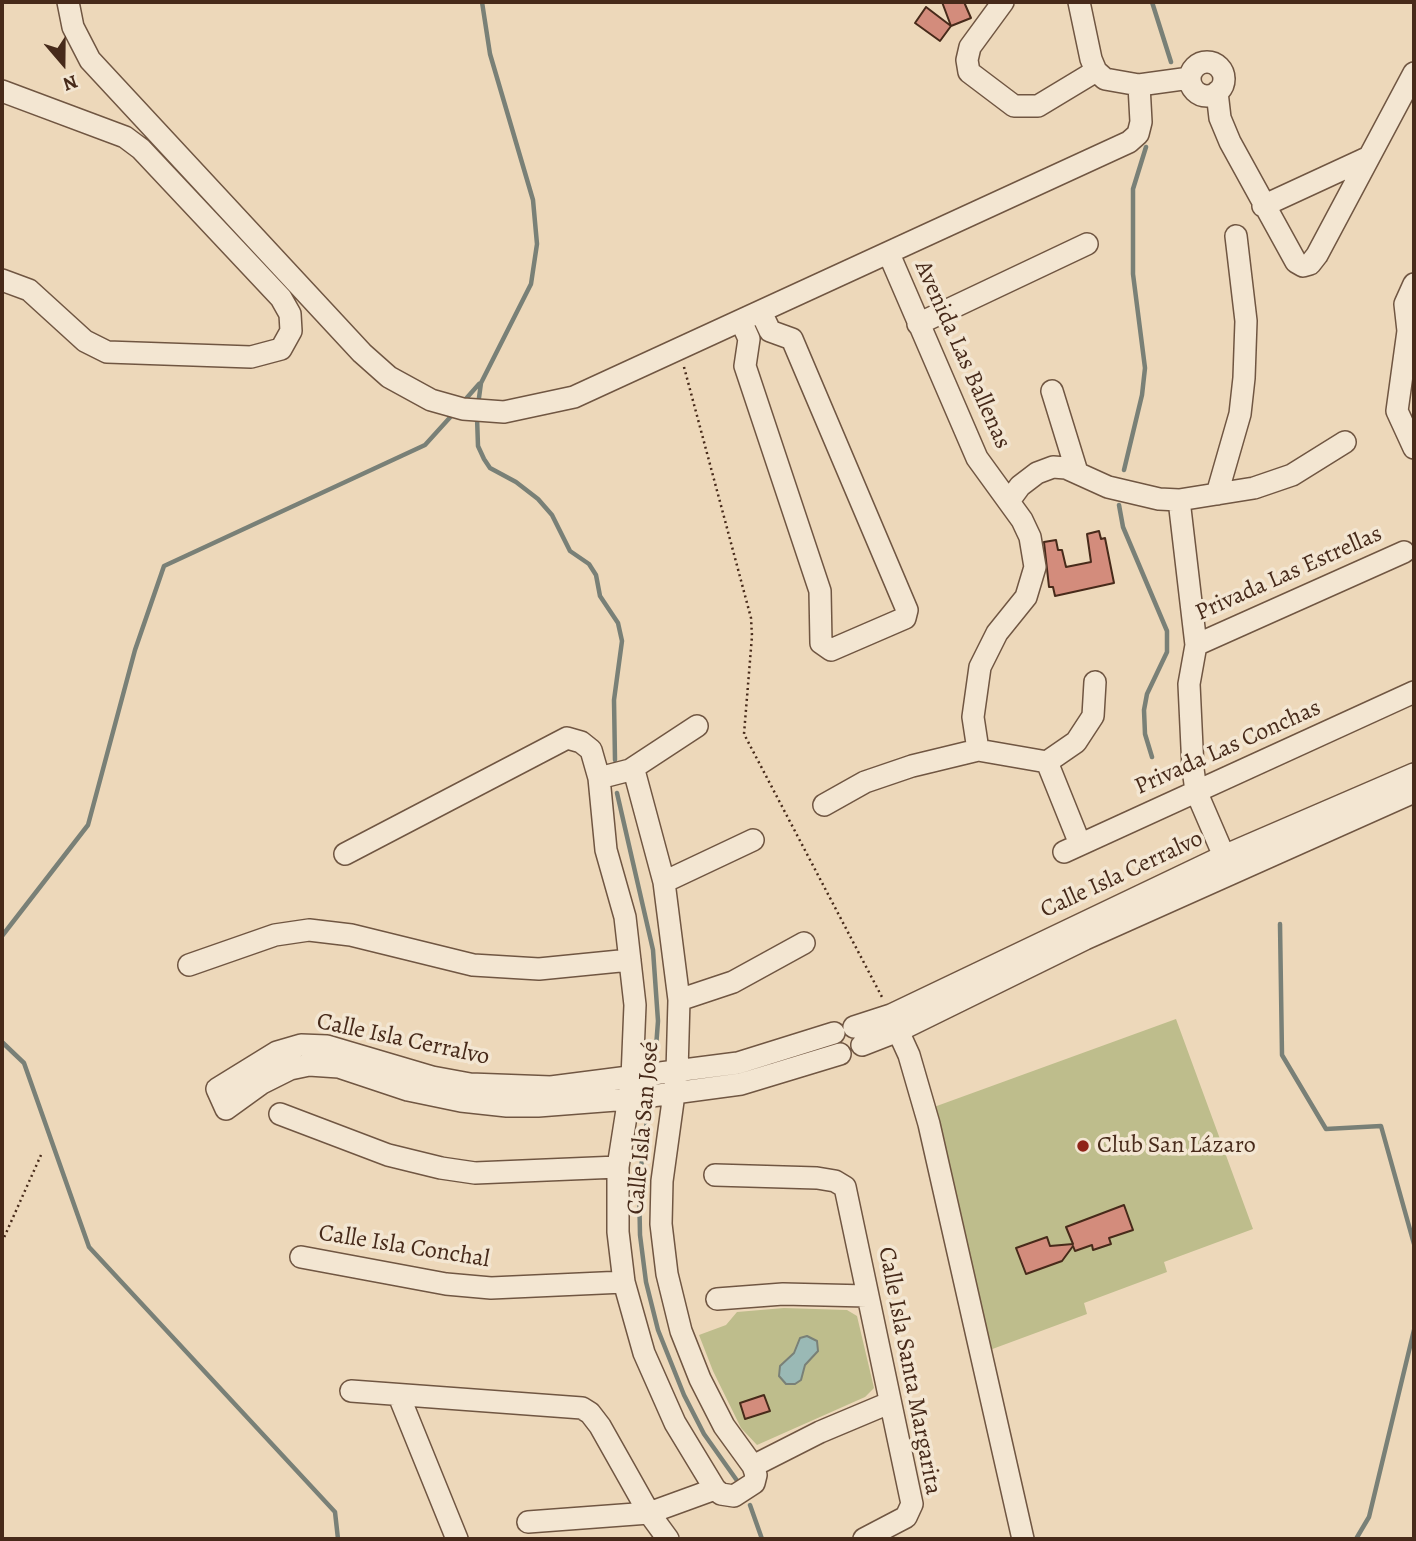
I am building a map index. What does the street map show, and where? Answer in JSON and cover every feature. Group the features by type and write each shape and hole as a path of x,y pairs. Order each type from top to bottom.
{"street":[{"path":"68,2 73,27 90,60 362,353 389,377 430,400 463,409 504,412 574,397 1129,142 1138,134 1141,122 1139,85"},
{"path":"1003,2 970,47 967,60 969,72 1014,106 1038,106 1096,71"},
{"path":"1079,2 1096,71 1116,83 1139,85 1190,78 1197,65 1211,62 1218,66 1224,79 1217,92 1220,118 1230,142 1263,206 1296,262 1303,266 1310,264 1414,73"},
{"path":"2,91 125,137 141,149 281,298 290,314 291,331 281,349 251,357 107,352 85,341 29,290 2,280"},
{"path":"1263,206 1367,158"},
{"path":"1217,494 1240,414 1244,379 1246,321 1236,236"},
{"path":"918,324 1087,244"},
{"name":"Avenida Las Ballenas","path":"889,254 977,458 1009,501 1031,537 1035,567 1026,597 997,633 981,667 973,717 978,750"},
{"path":"1414,284 1405,304 1411,327 1408,375 1396,411 1414,448"},
{"path":"751,317 770,331 792,339 907,610 905,618 831,650 821,643 820,591 745,366 751,317"},
{"path":"1052,391 1077,472"},
{"path":"1009,501 1020,486 1038,473 1053,467 1077,472 1108,487 1143,497 1179,500 1217,494 1274,482 1308,466 1345,442"},
{"path":"1179,500 1196,645 1189,684 1196,791 1224,856"},
{"name":"Privada Las Estrellas","path":"1196,645 1404,552"},
{"path":"824,805 865,782 912,766 978,750 1047,762 1076,742 1093,716 1095,682"},
{"name":"Privada Las Conchas","path":"1047,762 1072,848 1414,692"},
{"path":"598,778 630,770 697,726"},
{"name":"Calle Isla San José","path":"345,854 567,738 581,741 590,750 598,778 606,850 625,917 630,960 635,1040 618,1167 618,1233 624,1282 644,1353 658,1388 675,1423 715,1489"},
{"name":"Calle Isla San José","path":"630,770 639,780 664,882 679,1000 676,1082 662,1181 661,1224 667,1274 681,1331 701,1379 724,1426 753,1466"},
{"name":"Calle Isla Cerralvo","path":"895,1023 1224,856 1414,774"},
{"name":"Calle Isla Cerralvo","path":"676,1082 895,1023 1414,792"},
{"path":"664,882 753,840"},
{"path":"190,965 264,938 309,930 351,935 473,965 539,969 630,960"},
{"path":"679,1000 733,982 804,943"},
{"path":"895,1023 915,1074 929,1124 1023,1539"},
{"name":"Calle Isla Cerralvo","path":"630,1088 470,1084 432,1077 327,1046 301,1045 277,1052 217,1089 226,1110 262,1083 290,1069 309,1065 339,1068 408,1090 507,1106 676,1082 769,1078 840,1054 833,1045 850,1035"},
{"path":"280,1114 388,1155 441,1168 475,1173 618,1167"},
{"name":"Calle Isla Santa Margarita","path":"715,1175 817,1178 835,1181 845,1187 912,1504 906,1517 864,1539"},
{"name":"Calle Isla Conchal","path":"301,1257 446,1284 491,1288 624,1282"},
{"path":"717,1299 783,1294 867,1296"},
{"path":"351,1391 582,1408 590,1413 600,1426 649,1513 668,1539"},
{"path":"399,1396 457,1539"},
{"path":"528,1522 649,1513 715,1489 729,1496 747,1490 754,1483 753,1466 820,1432 890,1403"}],"path":[{"path":"680,349 751,618 744,734 895,1023"},
{"path":"2,1242 41,1155"}],"shaded area":[{"name":"Club San Lázaro","path":"1176,1019 1253,1229 1164,1262 1167,1272 1084,1303 1087,1314 987,1351 934,1107"},
{"path":"784,1308 847,1310 857,1316 874,1388 865,1397 757,1445 741,1428 699,1335 726,1325 737,1312"}],"water":[{"path":"807,1336 817,1341 818,1351 805,1365 801,1380 795,1384 786,1384 779,1376 780,1366 794,1353 800,1338"}],"building":[{"path":"942,2 964,2 971,18 951,26"},
{"path":"926,7 951,26 940,41 915,23"},
{"path":"1099,531 1101,539 1105,538 1114,583 1055,596 1053,587 1049,587 1044,542 1056,540 1058,550 1062,550 1066,567 1091,562 1087,534"},
{"path":"1124,1205 1133,1230 1109,1238 1111,1244 1093,1250 1092,1245 1075,1251 1073,1246 1062,1261 1026,1274 1016,1248 1047,1237 1050,1246 1073,1244 1066,1227"},
{"path":"764,1395 770,1411 745,1419 740,1403"}],"waterway":[{"path":"478,405 481,383 531,284 537,244 533,200 490,54 482,2"},
{"path":"1152,2 1171,62"},
{"path":"1124,470 1142,395 1145,368 1133,274 1133,189 1146,147"},
{"path":"464,401 479,384"},
{"path":"2,936 88,825 135,650 164,566 425,445 454,413"},
{"path":"477,417 478,446 490,468 516,482 538,499 552,515 570,551 589,564 596,575 600,596 618,623 622,641 614,700 615,760"},
{"path":"1119,505 1123,527 1167,631 1167,652 1147,694 1144,710 1145,734 1152,757"},
{"path":"617,793 653,950 658,1021 655,1061"},
{"path":"1280,924 1282,1055 1326,1129 1381,1126 1414,1244"},
{"path":"2,1042 24,1063 89,1247 335,1512 338,1539"},
{"path":"649,1104 639,1184 640,1235 646,1282 658,1330 684,1395 704,1434 738,1482"},
{"path":"1356,1539 1369,1517 1414,1330"},
{"path":"750,1505 762,1539"}],"place":[{"name":"Club San Lázaro","path":"1083,1146"}]}
